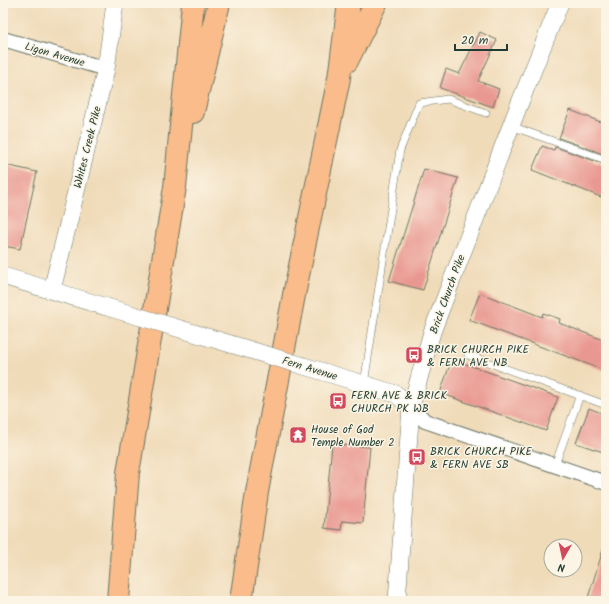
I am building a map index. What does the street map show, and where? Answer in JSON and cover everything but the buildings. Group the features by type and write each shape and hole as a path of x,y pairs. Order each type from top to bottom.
{"highway":[{"path":"118,601 128,473 175,187 192,3"},
{"path":"175,187 220,3"},
{"path":"241,601 257,492 294,295 339,78 349,3"},
{"path":"339,78 376,3"}],"street":[{"name":"Whites Creek Pike","path":"52,290 106,69 115,3"},
{"name":"Brick Church Pike","path":"397,599 411,407 432,332 560,3"},
{"name":"Ligon Avenue","path":"3,39 106,69"},
{"name":"Fern Avenue","path":"3,276 396,394 425,421 606,483"}],"lane":[{"path":"364,384 400,150 419,103 448,99 486,113"},
{"path":"511,126 606,160"},
{"path":"468,355 606,405"},
{"path":"555,465 580,395"},
{"path":"397,599 419,601"}],"place":[{"name":"BRICK CHURCH PIKE & FERN AVE NB","path":"414,355"},
{"name":"FERN AVE & BRICK CHURCH PK WB","path":"338,401"},
{"name":"House of God Temple Number 2","path":"298,435"},
{"name":"BRICK CHURCH PIKE & FERN AVE SB","path":"417,457"}]}
